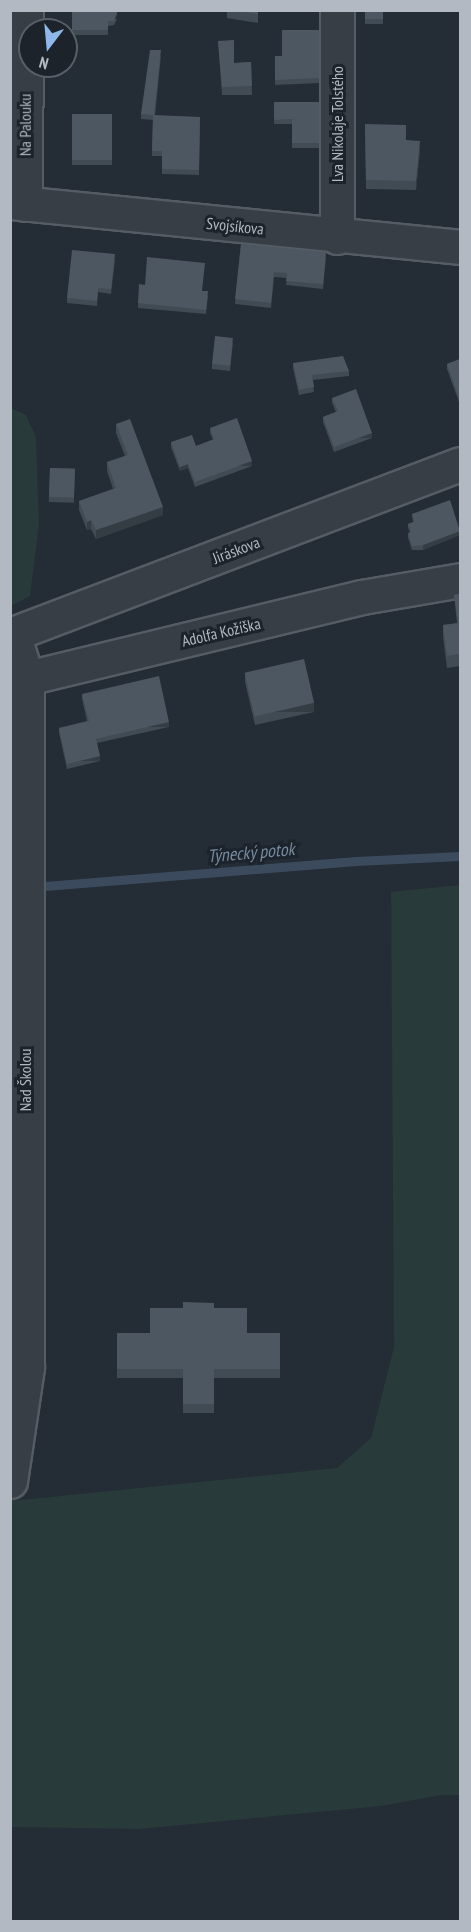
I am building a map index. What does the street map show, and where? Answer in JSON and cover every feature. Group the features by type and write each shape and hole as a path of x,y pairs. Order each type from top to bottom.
{"street":[{"name":"Na Palouku","path":"18,203 26,10"},
{"name":"Lva Nikolaje Tolstého","path":"336,10 337,237"},
{"name":"Svojsíkova","path":"18,203 337,237 460,247"},
{"name":"Jiráskova","path":"12,634 460,464"},
{"name":"Adolfa Kožíška","path":"27,678 362,597 460,580"},
{"path":"12,634 27,678"},
{"name":"Nad Školou","path":"10,1481 27,1367 27,678"}],"shaded area":[{"path":"11,408 26,415 36,437 39,524 30,596 11,606"},
{"path":"460,885 460,1795 441,1795 381,1806 139,1829 11,1827 11,1501 337,1468 371,1438 394,1347 391,892"}],"building":[{"path":"72,10 117,10 114,21 108,21 108,30 78,30 78,18 72,18"},
{"path":"234,10 258,10 258,14"},
{"path":"365,10 383,10 383,19 365,19"},
{"path":"282,30 319,30 319,78 275,80 275,56 282,56"},
{"path":"234,40 234,63 251,62 252,86 222,87 218,41"},
{"path":"150,50 161,50 154,115 141,114"},
{"path":"274,102 319,102 319,143 292,143 292,119 274,120"},
{"path":"72,114 112,114 112,160 72,160"},
{"path":"153,115 200,117 199,170 162,169 162,151 152,151"},
{"path":"365,124 406,125 406,140 420,141 416,181 366,180"},
{"path":"241,244 326,252 323,284 286,281 287,273 274,272 271,303 235,299"},
{"path":"72,250 115,254 111,289 98,288 97,301 67,298"},
{"path":"147,257 205,263 202,291 208,291 206,310 138,303 139,284 145,285"},
{"path":"215,336 233,338 230,366 212,364"},
{"path":"343,356 349,371 312,375 314,387 299,390 293,363"},
{"path":"460,359 460,401 447,364"},
{"path":"356,389 372,433 334,447 323,417 338,411 332,398"},
{"path":"237,418 252,461 195,482 188,464 180,467 171,442 192,435 196,446 214,439 210,428"},
{"path":"130,419 163,507 96,530 91,520 87,522 79,501 116,488 107,462 128,455 116,424"},
{"path":"50,468 75,469 74,498 49,497"},
{"path":"450,500 460,531 423,545 412,546 408,524 414,522 412,514"},
{"path":"460,594 460,623 458,623 454,595"},
{"path":"460,623 460,654 447,656 443,625"},
{"path":"304,659 314,703 255,717 245,673"},
{"path":"159,676 169,722 96,739 100,756 67,764 59,728 89,721 82,694"},
{"path":"183,1302 214,1303 214,1308 247,1308 247,1333 280,1333 280,1369 214,1369 214,1404 183,1404 183,1369 117,1369 117,1333 150,1333 150,1308 183,1308"}],"waterway":[{"name":"Týnecký potok","path":"45,886 356,861 460,856"}]}
